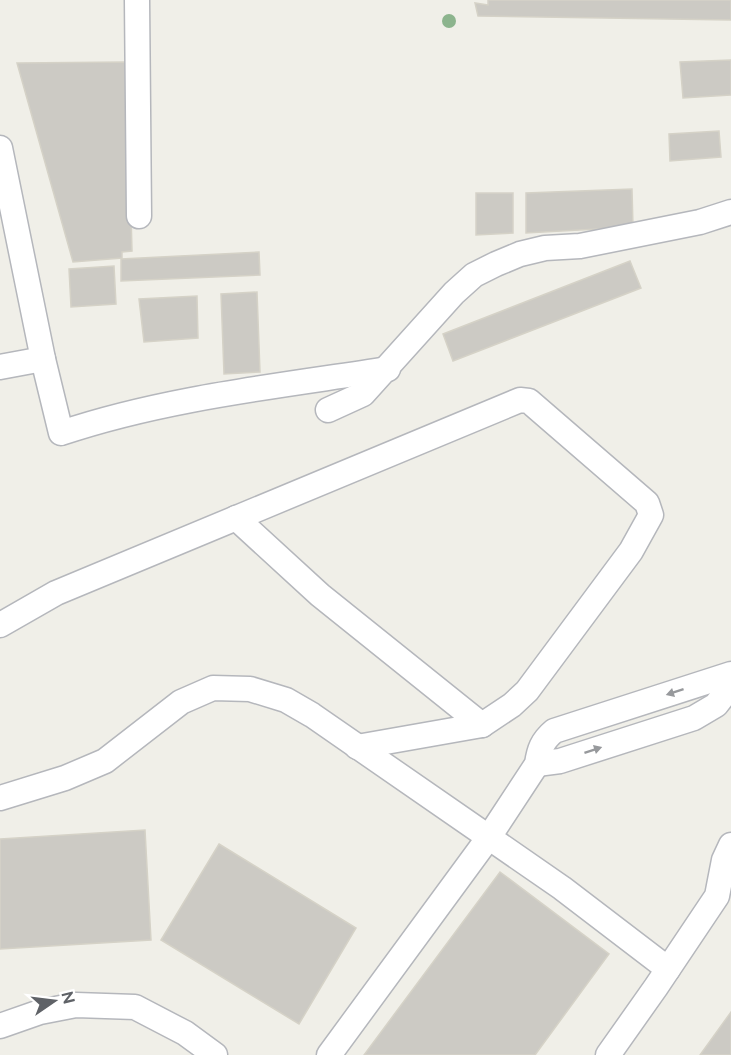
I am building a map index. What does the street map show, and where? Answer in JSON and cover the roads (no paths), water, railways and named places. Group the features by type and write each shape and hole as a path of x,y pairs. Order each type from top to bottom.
{"lane":[{"path":"137,0 139,216"},
{"path":"0,148 43,359 61,433 96,421 139,411 388,369"},
{"path":"328,410 363,394 388,369 454,293 474,275 496,264 520,254 545,248 580,246 700,222 731,212"},
{"path":"0,367 43,359"},
{"path":"0,625 56,592 520,400 529,400 647,503 651,515 631,551 527,691 512,705 482,725 357,747"},
{"path":"236,518 320,596 482,725"},
{"path":"329,1055 489,837 537,764 543,741 554,731 731,674"},
{"path":"537,764 560,761 694,718 716,705 731,686"},
{"path":"0,798 105,761 181,702 213,688 250,689 286,700 312,715 562,888 668,969"},
{"path":"608,1055 717,896 724,860 731,844"},
{"path":"0,1026 40,1012 76,1005 135,1007 185,1033 215,1055"}]}
